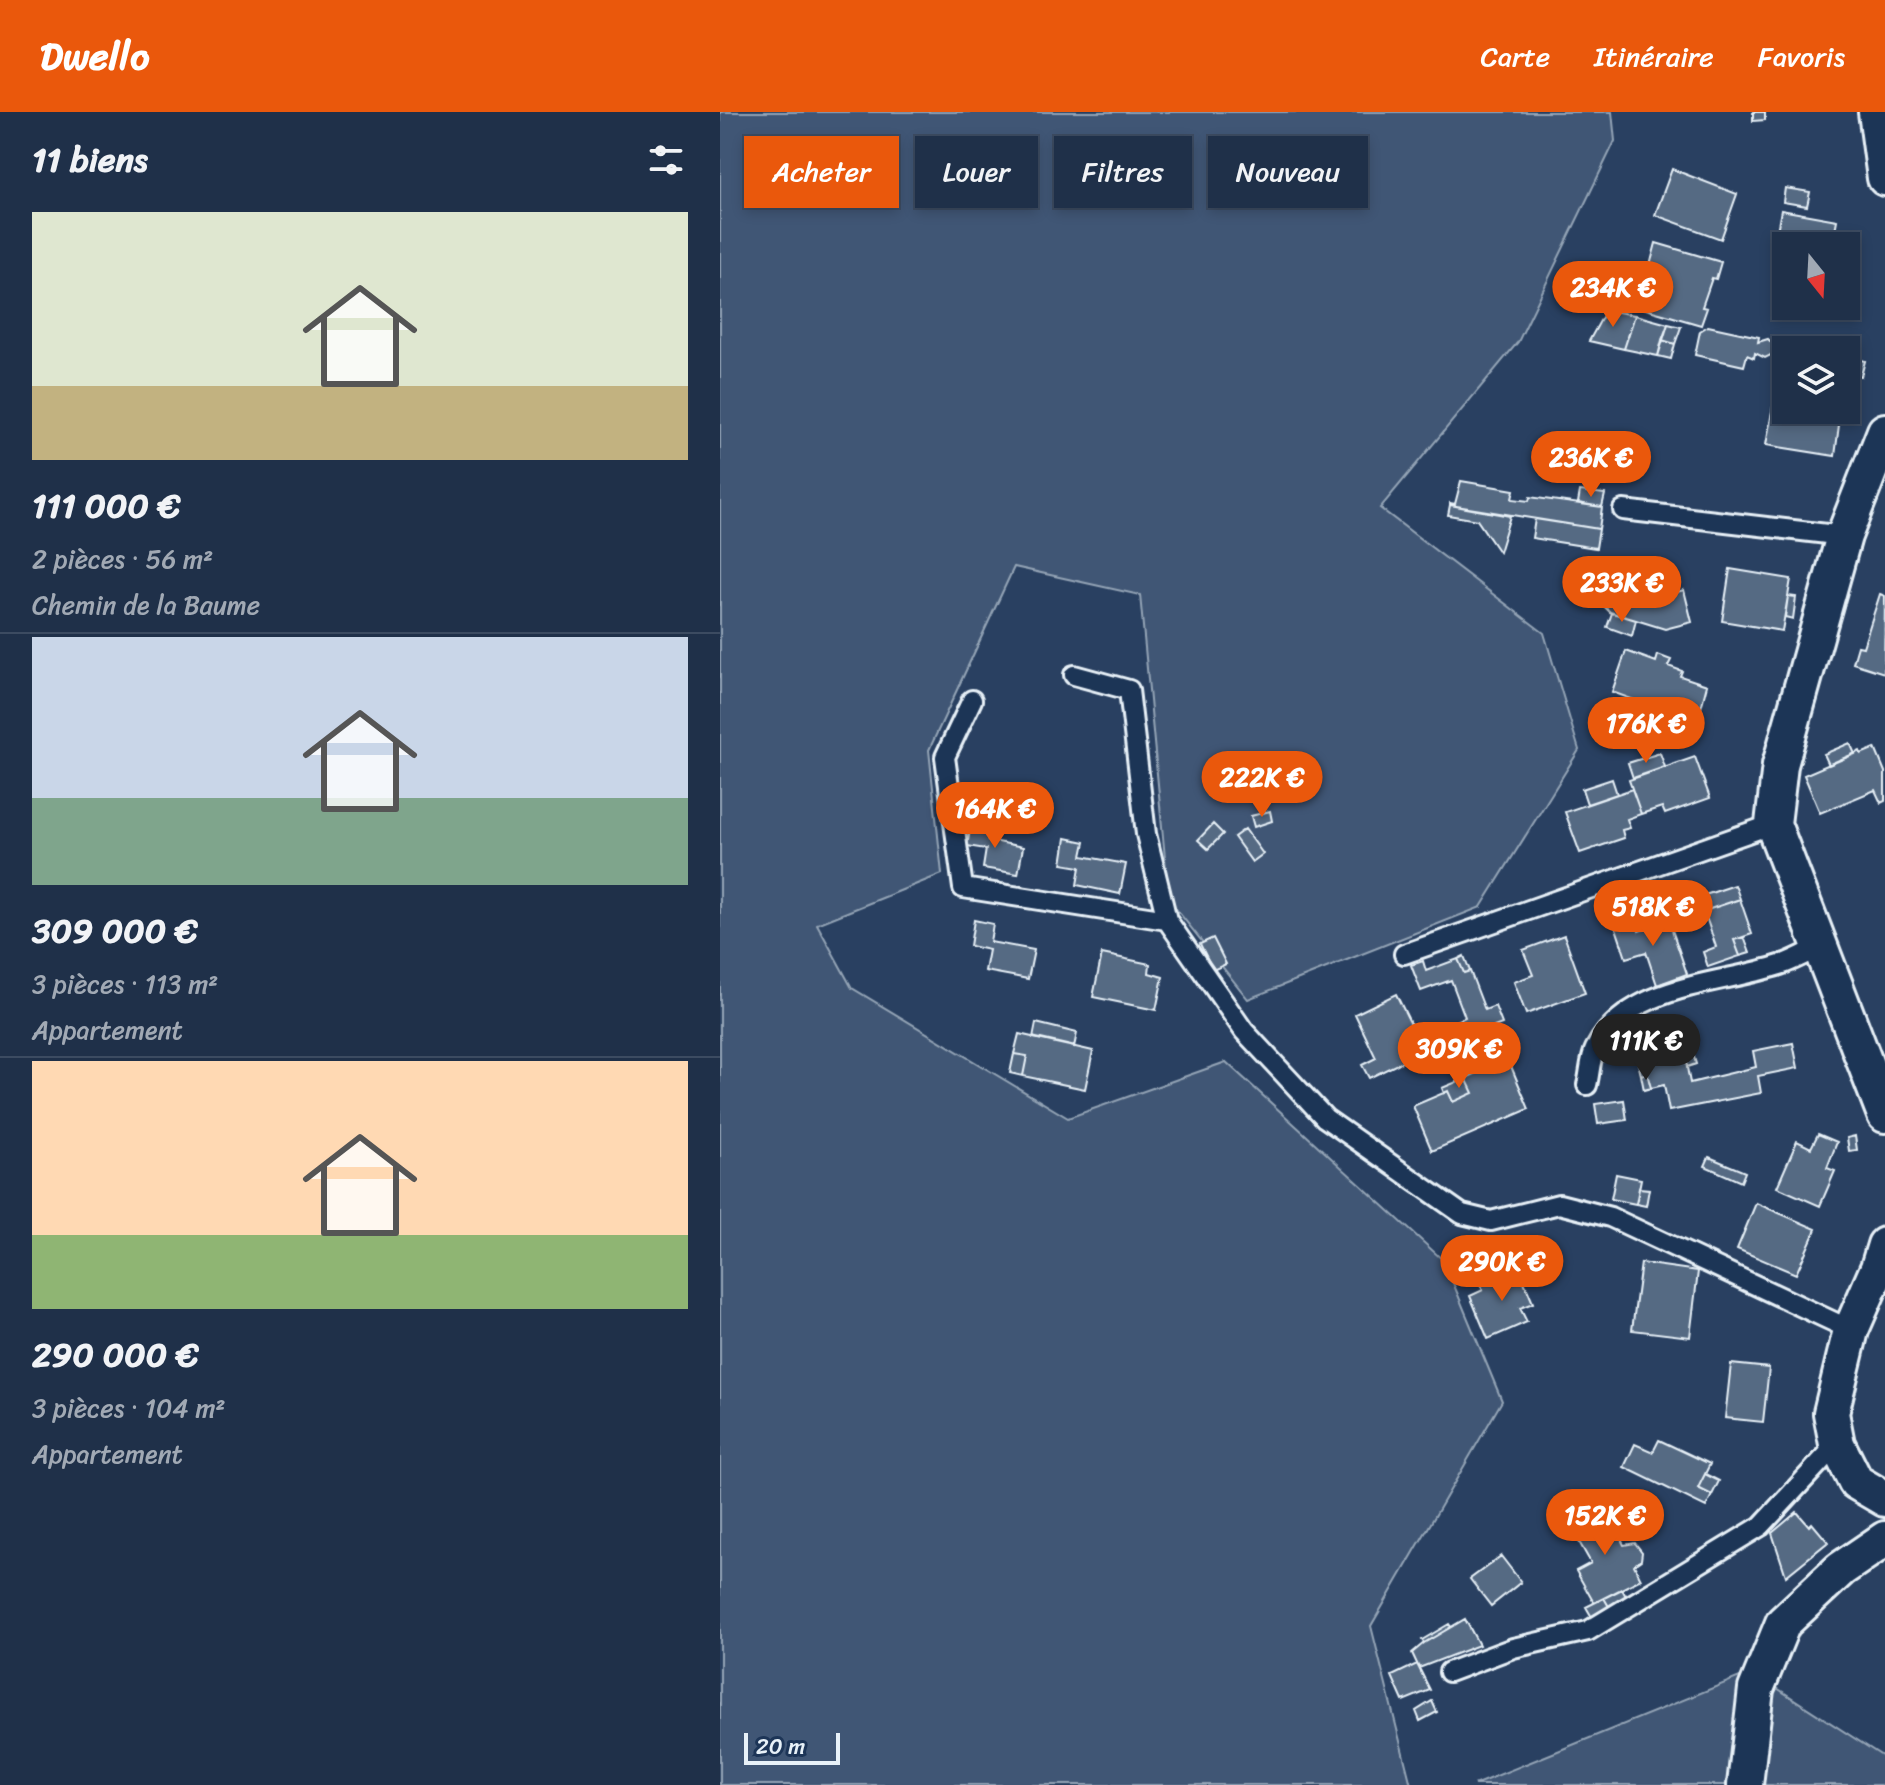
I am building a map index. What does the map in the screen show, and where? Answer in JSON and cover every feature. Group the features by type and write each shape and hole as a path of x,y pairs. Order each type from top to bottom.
{"street":[{"path":"1876,112 1885,178"},
{"path":"1885,431 1844,536 1780,765 1773,824 1885,1115"},
{"path":"1885,1245 1851,1330 1831,1413 1837,1444 1856,1482 1885,1499"},
{"path":"1745,1785 1756,1689 1783,1623 1841,1569 1885,1539"}],"lane":[{"path":"1623,510 1844,536"},
{"path":"1074,675 1129,690 1146,834 1167,920 1244,1031 1325,1118 1462,1214 1491,1221 1559,1204 1610,1217 1851,1330"},
{"path":"972,700 945,757 963,888 1167,920"},
{"path":"1404,954 1773,824"},
{"path":"1587,1085 1595,1050 1614,1025 1638,1005 1667,994 1781,965 1819,948"},
{"path":"1449,1672 1513,1648 1588,1631 1761,1526 1837,1444"}],"shaded area":[{"path":"720,112 1612,112 1615,141 1518,342 1380,508 1544,633 1579,750 1481,907 1248,999 1169,900 1140,595 1014,567 929,750 942,874 817,924 852,988 1068,1118 1226,1062 1444,1261 1502,1401 1371,1626 1411,1785 720,1785"},
{"path":"1752,1672 1885,1758 1885,1785 1474,1785"}],"building":[{"path":"1753,112 1765,112 1765,120 1753,121"},
{"path":"1672,169 1737,194 1721,239 1655,215"},
{"path":"1785,188 1810,192 1807,206 1783,202"},
{"path":"1781,210 1837,220 1835,232 1777,232"},
{"path":"1656,243 1721,262 1702,307 1707,308 1701,325 1639,307"},
{"path":"1613,294 1622,301 1618,312 1605,309"},
{"path":"1606,310 1635,315 1624,349 1589,341"},
{"path":"1635,315 1668,324 1658,356 1624,349"},
{"path":"1668,324 1681,327 1675,344 1662,340"},
{"path":"1708,326 1759,337 1758,342 1768,339 1772,343 1772,354 1765,358 1755,353 1754,358 1747,355 1744,366 1695,355 1700,331"},
{"path":"1662,340 1675,344 1671,359 1658,356"},
{"path":"1860,360 1865,361 1860,376"},
{"path":"1772,412 1772,424 1839,424 1835,456 1766,445"},
{"path":"1461,481 1514,490 1512,499 1529,501 1530,497 1602,507 1599,529 1450,505 1455,504"},
{"path":"1580,491 1605,494 1602,507 1578,503"},
{"path":"1450,505 1510,516 1499,552 1477,520 1448,515"},
{"path":"1535,519 1599,529 1596,548 1532,538"},
{"path":"1730,569 1791,579 1782,631 1722,621"},
{"path":"1613,570 1627,584 1665,595 1684,590 1692,622 1665,629 1610,612 1590,593"},
{"path":"1880,594 1885,596 1884,673 1853,663 1858,646 1863,647"},
{"path":"1788,596 1796,597 1793,619 1785,617"},
{"path":"1612,613 1636,620 1632,636 1607,627"},
{"path":"1626,651 1656,662 1658,655 1671,660 1668,666 1682,671 1680,676 1707,685 1696,727 1666,717 1667,712 1612,692"},
{"path":"1850,743 1855,754 1829,765 1824,754"},
{"path":"1875,748 1885,772 1885,801 1881,803 1875,790 1820,813 1804,775 1860,751 1861,754"},
{"path":"1660,753 1665,767 1633,778 1628,763"},
{"path":"1695,757 1710,798 1665,814 1662,807 1641,814 1629,780"},
{"path":"1612,779 1617,794 1587,804 1582,789"},
{"path":"1632,789 1641,814 1627,819 1630,828 1622,830 1624,838 1580,853 1565,812"},
{"path":"1270,811 1272,821 1254,827 1251,816"},
{"path":"972,820 991,824 988,840 1023,847 1018,874 983,868 986,849 967,846"},
{"path":"1213,824 1223,834 1208,849 1198,840"},
{"path":"1245,829 1263,854 1252,862 1234,837"},
{"path":"1066,838 1085,842 1082,856 1126,864 1120,894 1077,885 1080,867 1062,864"},
{"path":"1735,885 1740,899 1704,911 1699,897"},
{"path":"1740,899 1752,934 1734,940 1740,956 1708,967 1703,952 1716,947 1704,911"},
{"path":"1664,908 1669,921 1639,931 1635,918"},
{"path":"1634,915 1639,931 1669,921 1687,974 1657,985 1646,952 1626,958 1614,922"},
{"path":"974,920 993,924 990,942 1034,950 1028,979 985,971 989,950 970,946"},
{"path":"1564,935 1585,993 1526,1014 1514,982 1533,975 1523,950"},
{"path":"1744,937 1750,953 1740,956 1734,940"},
{"path":"1213,938 1226,964 1213,970 1200,944"},
{"path":"1102,954 1150,964 1149,973 1163,977 1156,1010 1093,997"},
{"path":"1464,956 1470,971 1464,973 1458,959"},
{"path":"1458,959 1464,973 1470,971 1485,1010 1495,1006 1502,1024 1461,1040 1455,1022 1465,1017 1451,980 1421,991 1411,965 1423,961 1426,971"},
{"path":"1396,994 1424,1051 1369,1078 1362,1065 1376,1058 1355,1014"},
{"path":"1036,1023 1077,1033 1074,1047 1033,1038"},
{"path":"1019,1034 1093,1051 1085,1089 1023,1076 1027,1056 1014,1054"},
{"path":"1673,1042 1676,1054 1684,1052 1690,1083 1756,1067 1753,1051 1793,1043 1798,1068 1758,1076 1761,1093 1669,1111 1664,1085 1651,1088 1647,1073 1641,1075 1635,1051"},
{"path":"1692,1050 1696,1064 1687,1067 1684,1052"},
{"path":"1014,1054 1027,1056 1023,1076 1010,1073"},
{"path":"1508,1059 1529,1109 1432,1151 1413,1106 1448,1091 1453,1102 1473,1093 1466,1078"},
{"path":"1647,1073 1651,1088 1644,1090 1641,1075"},
{"path":"1466,1078 1473,1093 1453,1102 1448,1091 1444,1093 1442,1088"},
{"path":"1624,1100 1627,1120 1598,1124 1595,1104"},
{"path":"1818,1134 1837,1142 1827,1168 1835,1171 1820,1206 1777,1187 1797,1141 1811,1148"},
{"path":"1855,1136 1857,1150 1849,1151 1847,1138"},
{"path":"1709,1157 1745,1172 1741,1182 1705,1166"},
{"path":"1616,1174 1641,1179 1636,1204 1611,1199"},
{"path":"1639,1188 1649,1189 1646,1206 1636,1204"},
{"path":"1756,1203 1816,1229 1796,1274 1737,1249"},
{"path":"1641,1263 1698,1271 1690,1337 1632,1330"},
{"path":"1518,1267 1533,1303 1520,1308 1527,1322 1488,1339 1470,1296 1483,1290 1480,1284"},
{"path":"1731,1364 1769,1368 1763,1422 1725,1418"},
{"path":"1659,1440 1710,1464 1698,1488 1712,1495 1706,1507 1624,1467 1635,1444 1653,1452"},
{"path":"1705,1474 1719,1481 1712,1495 1698,1488"},
{"path":"1797,1512 1809,1526 1812,1523 1828,1542 1786,1576 1772,1533"},
{"path":"1587,1513 1591,1522 1607,1513 1624,1545 1635,1543 1642,1552 1641,1560 1634,1565 1641,1579 1594,1603 1576,1571 1591,1563 1569,1524"},
{"path":"1501,1556 1521,1582 1491,1606 1470,1579"},
{"path":"1622,1589 1628,1600 1611,1610 1604,1598"},
{"path":"1604,1598 1611,1610 1593,1619 1586,1607"},
{"path":"1465,1619 1479,1645 1419,1668 1412,1653"},
{"path":"1449,1624 1451,1627 1424,1643 1422,1640"},
{"path":"1417,1664 1430,1690 1403,1701 1392,1676"},
{"path":"1432,1701 1437,1712 1420,1721 1416,1711"}]}
